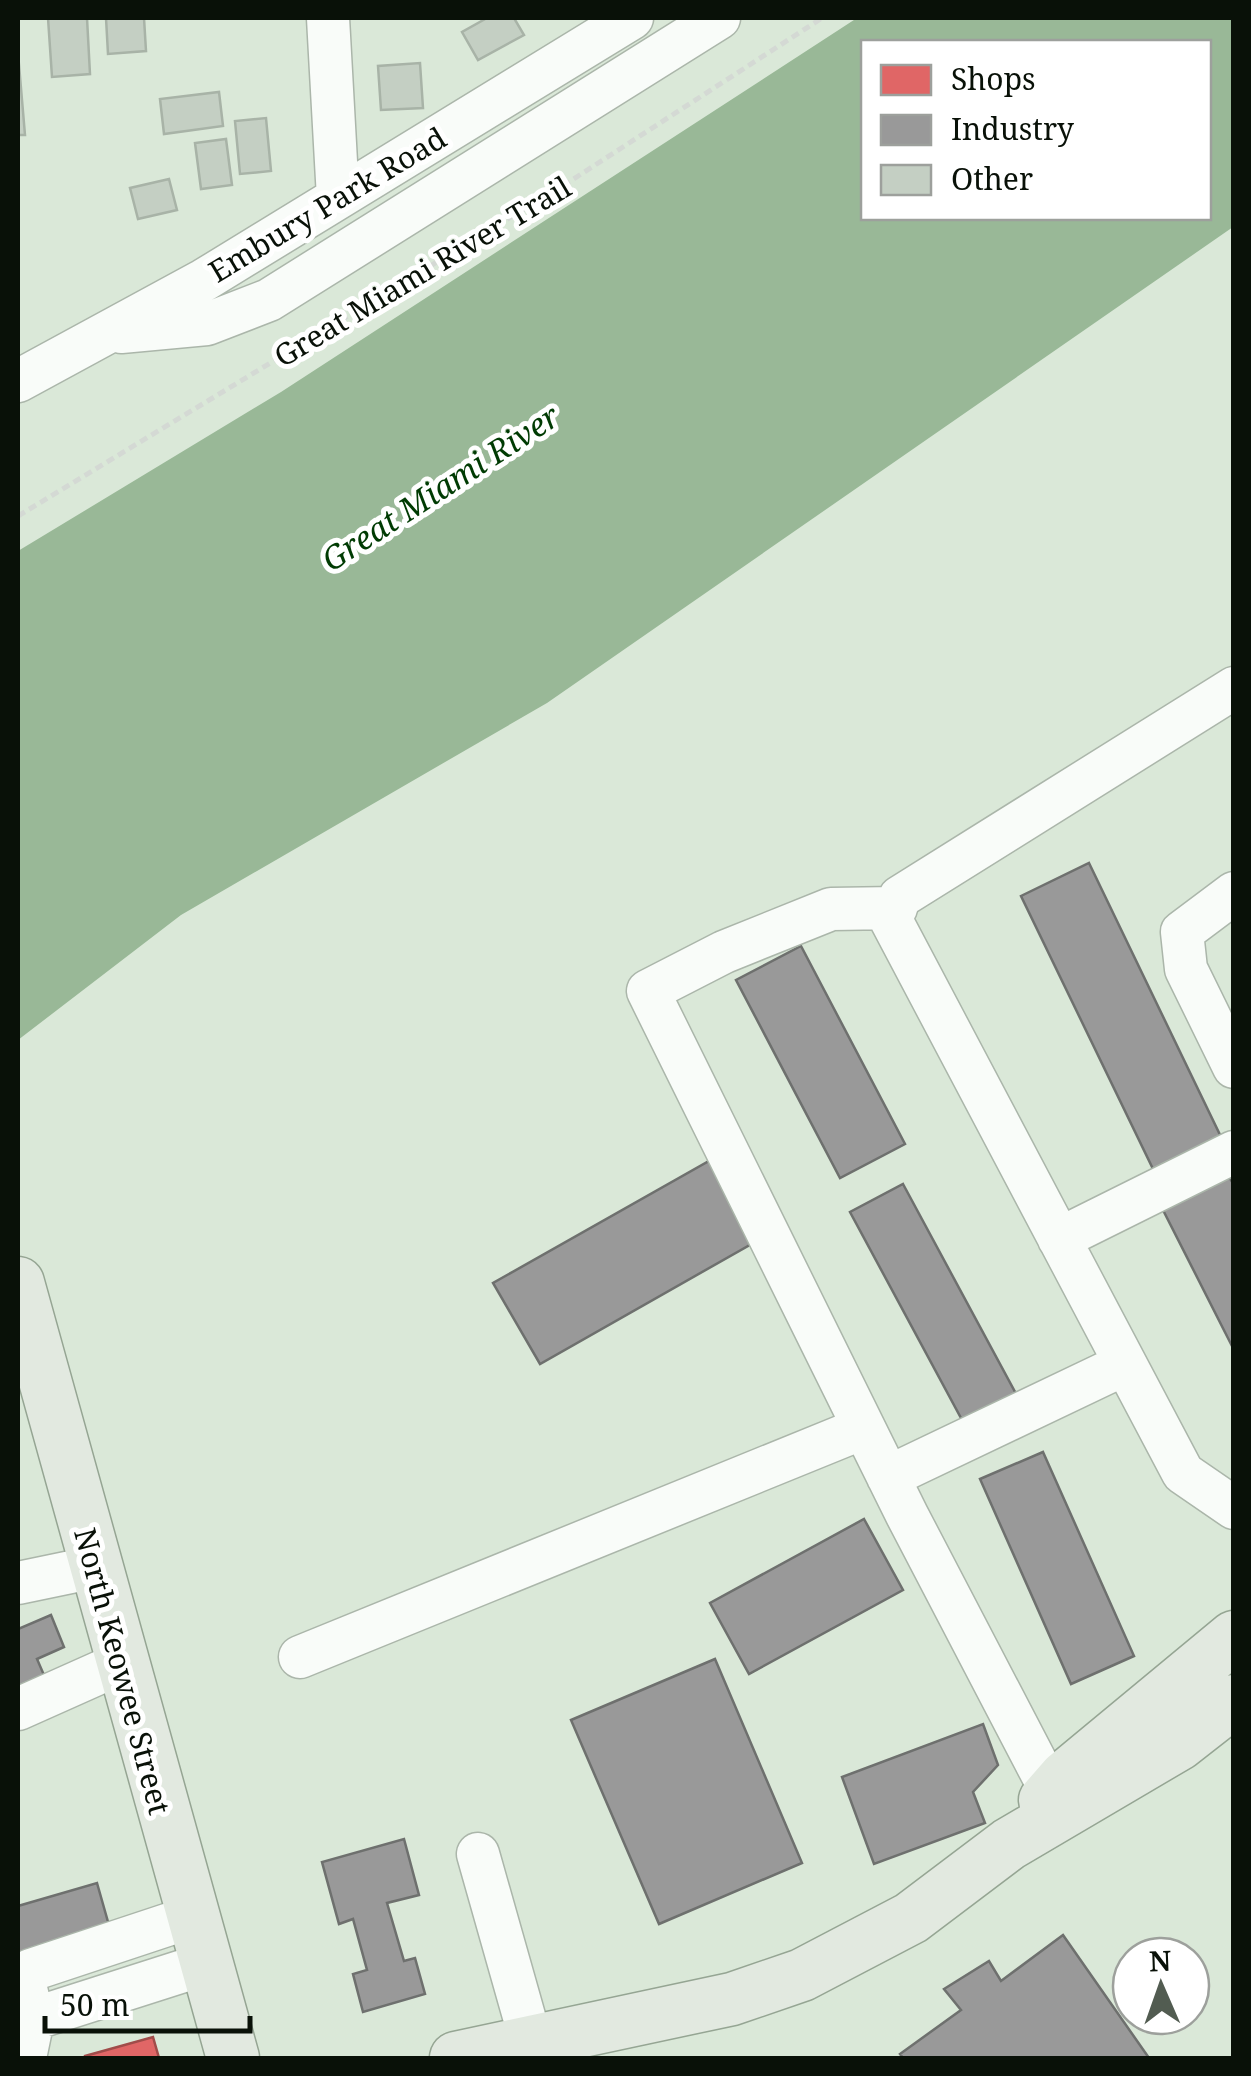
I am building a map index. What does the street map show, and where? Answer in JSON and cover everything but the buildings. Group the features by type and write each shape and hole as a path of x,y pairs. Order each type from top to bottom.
{"main road":[{"name":"North Keowee Street","path":"18,1283 232,2058"},
{"path":"1009,1844 1052,1792 1178,1680 1234,1638"},
{"path":"456,2058 732,1999 802,1975 911,1918 1009,1844 1178,1744 1234,1700"}],"street":[{"path":"328,18 338,198"},
{"name":"Embury Park Road","path":"18,382 338,198 632,18"},
{"path":"106,333 207,324 268,300 719,18"},
{"path":"1234,688 900,897 891,920 1183,1473 1234,1508"},
{"path":"1234,893 1182,932 1186,969 1234,1066"},
{"path":"896,908 831,909 724,952 648,990 863,1428 1052,1792"},
{"path":"1059,1238 1234,1152"},
{"path":"888,1477 1125,1364"},
{"path":"300,1657 863,1428"},
{"path":"18,1584 95,1567"},
{"path":"18,1709 121,1663"},
{"path":"478,1854 532,2042"},
{"path":"29,2038 24,1980 32,1970 198,1940"}],"path":[{"name":"Great Miami River Trail","path":"18,516 572,180 822,18"}],"water":[{"name":"Great Miami River","path":"857,18 1233,18 1233,227 547,703 181,915 18,1040 18,551 281,392"}]}
